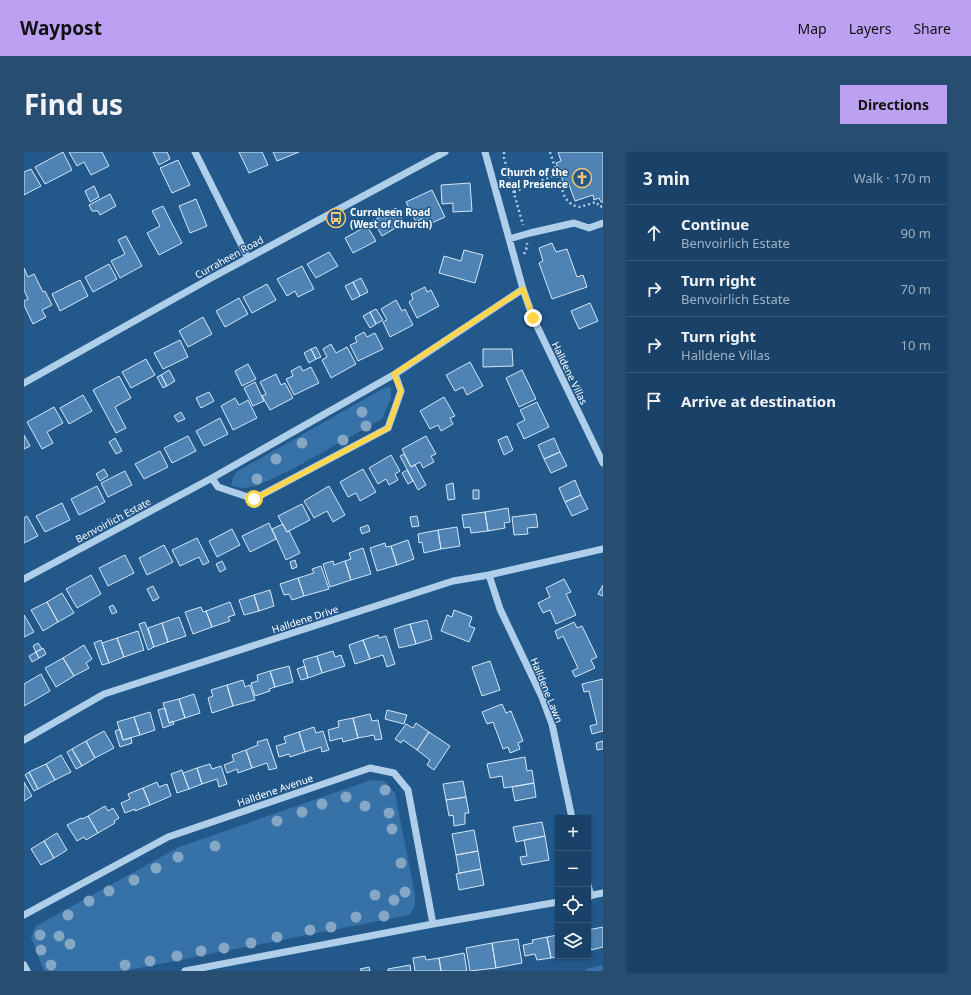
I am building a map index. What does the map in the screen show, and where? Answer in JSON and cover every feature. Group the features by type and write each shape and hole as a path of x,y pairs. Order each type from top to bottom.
{"street":[{"path":"195,152 248,258"},
{"name":"Curraheen Road","path":"24,383 248,258 445,152"},
{"name":"Halldene Villas","path":"485,152 523,289 533,318 603,464"},
{"path":"509,239 574,223 589,228 603,223"},
{"name":"Benvoirlich Estate","path":"24,579 212,478 394,374 523,289"},
{"path":"212,478 218,487 254,499 388,428 401,391 394,374"},
{"name":"Halldene Drive","path":"24,740 104,694 453,581 489,575 603,549"},
{"name":"Halldene Lawn","path":"489,575 500,609 542,697 552,724 571,815"},
{"name":"Halldene Avenue","path":"24,915 168,837 370,768 394,772 408,790 433,924"},
{"path":"591,896 603,893"},
{"path":"185,971 555,903"},
{"path":"24,965 27,971"}],"path":[{"path":"550,152 565,198 572,206 580,207 596,202 600,207 603,206"},
{"path":"514,192 557,174"}],"green space":[{"path":"384,388 391,388 391,398 382,419 291,470 256,486 245,488 231,485 234,475 238,471"},
{"path":"371,780 384,781 395,793 415,895 415,906 409,915 124,971 44,971 31,937 36,926 179,847"},
{"path":"603,965 603,971 586,971 586,969"}],"building":[{"path":"63,152 72,170 45,184 35,167"},
{"path":"69,152 102,152 109,166 91,175 84,162 77,166"},
{"path":"153,152 167,152 170,159 159,165"},
{"path":"239,152 262,152 268,165 249,173"},
{"path":"273,152 299,152 277,161"},
{"name":"Church of the Real Presence","path":"558,152 603,152 603,202 601,202 599,198 594,200 593,195 575,201 568,182 564,184 556,163 561,161"},
{"path":"178,160 190,185 172,193 160,168"},
{"path":"31,169 41,186 24,195 24,172"},
{"path":"470,183 472,211 453,212 453,203 442,204 441,185"},
{"path":"94,186 99,197 90,202 85,191"},
{"path":"432,190 445,217 427,225 423,218 416,222 406,202"},
{"path":"110,194 116,206 100,215 98,211 92,211 89,205"},
{"path":"196,199 207,226 190,233 179,206"},
{"path":"163,206 182,243 159,255 147,233 160,226 152,211"},
{"path":"396,208 404,223 382,236 373,221"},
{"path":"367,226 376,241 353,253 345,238"},
{"path":"126,236 142,266 120,278 111,261 125,254 118,240"},
{"path":"552,243 556,252 567,249 577,277 583,275 587,287 552,299 539,263 543,261 539,248"},
{"path":"464,250 483,255 475,283 439,273 444,256 461,261"},
{"path":"329,252 338,266 316,278 307,264"},
{"path":"109,264 117,279 93,292 85,277"},
{"path":"302,266 314,289 298,297 295,291 287,296 277,279"},
{"path":"24,268 28,277 34,274 43,292 45,291 52,305 42,310 46,317 33,324 24,305 24,301 28,299 24,290"},
{"path":"361,278 368,292 360,296 353,282"},
{"path":"80,280 88,296 60,311 52,294"},
{"path":"353,282 360,296 352,300 345,286"},
{"path":"267,284 276,300 252,313 243,297"},
{"path":"425,287 427,292 431,290 439,306 417,318 409,302 413,299 411,294"},
{"path":"239,298 248,314 225,327 216,311"},
{"path":"396,300 402,311 405,309 413,325 390,337 383,322 387,320 381,309"},
{"path":"590,303 598,321 579,329 571,311"},
{"path":"376,309 383,320 376,324 370,312"},
{"path":"370,312 376,324 370,328 363,316"},
{"path":"203,317 212,334 188,347 179,331"},
{"path":"364,332 367,337 375,333 383,349 358,361 350,345 357,342 355,337"},
{"path":"180,340 188,357 163,369 154,353"},
{"path":"331,344 336,353 347,347 356,364 331,378 322,360 327,357 323,349"},
{"path":"316,347 321,357 316,359 311,349"},
{"path":"311,349 316,359 309,363 304,353"},
{"path":"483,349 512,349 513,366 483,367"},
{"path":"146,359 155,375 131,388 122,372"},
{"path":"470,362 483,386 467,395 463,387 455,391 446,375"},
{"path":"248,364 256,379 242,386 235,371"},
{"path":"300,366 303,371 311,367 319,383 294,395 286,379 293,376 291,371"},
{"path":"169,370 175,381 167,386 161,375"},
{"path":"522,370 536,399 519,407 506,378"},
{"path":"276,374 281,385 285,383 293,398 270,410 262,396 266,394 260,382"},
{"path":"161,375 167,386 163,388 157,377"},
{"path":"119,376 131,398 115,407 126,428 116,433 93,390"},
{"path":"255,382 264,401 253,406 244,388"},
{"path":"209,392 214,401 201,408 196,398"},
{"path":"83,395 92,411 69,424 60,408"},
{"path":"444,397 455,416 450,418 453,424 441,431 438,425 430,429 420,411"},
{"path":"235,398 239,405 248,400 257,418 233,430 221,406"},
{"path":"537,402 549,427 524,439 517,424 525,420 520,410"},
{"path":"54,407 63,423 47,432 53,443 42,449 27,422"},
{"path":"181,412 185,419 178,422 174,416"},
{"path":"220,418 228,434 204,446 196,431"},
{"path":"24,435 30,446 24,449"},
{"path":"188,436 196,451 172,463 164,448"},
{"path":"426,436 436,454 431,456 434,462 423,468 420,462 411,467 402,449"},
{"path":"507,436 513,450 504,455 498,440"},
{"path":"115,438 122,451 116,454 109,442"},
{"path":"554,438 560,452 544,459 538,445"},
{"path":"160,451 168,467 144,479 135,464"},
{"path":"560,452 567,466 551,473 544,459"},
{"path":"404,454 411,467 415,465 426,485 418,490 400,456"},
{"path":"391,455 400,471 395,474 398,480 389,485 386,479 378,484 369,468"},
{"path":"104,469 108,476 100,481 96,474"},
{"path":"363,469 376,492 360,501 356,493 348,497 340,482"},
{"path":"407,470 413,481 408,484 402,473"},
{"path":"125,471 132,485 108,497 101,483"},
{"path":"575,480 581,495 565,502 559,488"},
{"path":"453,483 455,499 448,500 446,485"},
{"path":"97,486 105,502 79,515 71,499"},
{"path":"329,486 345,515 333,522 327,511 314,518 304,501"},
{"path":"473,490 479,490 479,499 473,499"},
{"path":"581,495 588,509 572,516 565,502"},
{"path":"62,503 70,520 45,532 36,516"},
{"path":"302,504 310,520 287,532 278,516"},
{"path":"508,508 510,522 504,523 505,528 488,531 485,512"},
{"path":"485,512 488,531 471,533 470,527 464,528 462,515"},
{"path":"536,514 538,527 527,528 528,534 514,535 512,517"},
{"path":"27,516 38,536 24,543 24,518"},
{"path":"417,516 419,526 412,527 410,517"},
{"path":"269,523 276,539 250,552 242,536"},
{"path":"283,524 287,532 289,531 300,553 286,560 272,529"},
{"path":"368,525 370,531 362,534 360,528"},
{"path":"457,527 460,546 441,549 438,530"},
{"path":"232,529 240,545 217,557 209,541"},
{"path":"438,530 441,549 424,553 422,542 419,543 418,534"},
{"path":"197,538 209,562 203,565 199,557 180,566 172,550"},
{"path":"408,540 414,559 397,565 391,546"},
{"path":"385,543 386,547 391,546 397,565 377,571 370,548"},
{"path":"164,545 173,562 147,575 139,558"},
{"path":"363,548 371,574 351,580 345,561 351,559 349,553"},
{"path":"125,555 134,573 108,586 99,568"},
{"path":"295,560 297,567 292,569 290,562"},
{"path":"222,561 226,569 220,572 216,564"},
{"path":"333,561 334,565 345,561 351,580 330,587 323,564"},
{"path":"321,566 329,589 304,596 298,578 314,573 312,569"},
{"path":"91,575 101,594 77,608 66,589"},
{"path":"298,578 304,596 292,600 289,594 284,595 280,584"},
{"path":"564,579 571,592 566,594 576,615 556,624 550,610 543,613 538,603 550,597 546,588"},
{"path":"603,585 603,596 598,594"},
{"path":"153,586 159,598 153,601 147,589"},
{"path":"270,590 274,606 259,611 254,595"},
{"path":"62,593 74,613 58,622 47,602"},
{"path":"254,595 259,611 244,615 239,600"},
{"path":"47,602 58,622 43,631 31,610"},
{"path":"230,602 235,615 228,617 230,621 212,627 206,611"},
{"path":"113,605 117,612 112,614 109,607"},
{"path":"201,607 203,612 206,611 212,627 193,634 185,612"},
{"path":"454,610 472,617 469,626 475,628 469,642 441,631 447,615 452,617"},
{"path":"24,615 34,632 24,637"},
{"path":"179,617 186,636 168,642 162,623"},
{"path":"427,620 432,639 416,644 410,624"},
{"path":"145,622 154,647 148,650 139,624"},
{"path":"574,622 577,628 582,626 597,657 591,660 595,668 575,677 572,671 578,668 563,636 558,639 555,631"},
{"path":"162,623 168,642 154,647 148,628"},
{"path":"410,624 416,644 399,648 394,629"},
{"path":"138,631 144,650 124,657 117,638"},
{"path":"378,635 379,638 386,636 395,664 387,667 383,655 370,659 363,640"},
{"path":"117,638 124,657 109,663 102,643"},
{"path":"101,640 109,663 102,665 94,643"},
{"path":"363,640 370,659 355,664 349,645"},
{"path":"38,643 42,649 36,652 33,646"},
{"path":"84,645 92,659 86,663 89,668 74,676 63,658"},
{"path":"43,648 46,654 39,658 36,652"},
{"path":"333,651 335,657 341,655 345,666 322,673 317,656"},
{"path":"36,652 39,658 32,662 29,656"},
{"path":"317,656 322,673 308,678 303,660"},
{"path":"63,658 74,676 56,687 45,668"},
{"path":"490,661 500,690 482,696 472,667"},
{"path":"289,666 293,682 275,687 270,671"},
{"path":"305,666 308,678 301,680 297,669"},
{"path":"270,671 275,687 269,689 270,691 255,696 251,683 258,681 257,675"},
{"path":"41,674 50,691 24,706 24,684"},
{"path":"603,679 603,731 592,734 590,726 597,724 589,691 584,692 582,684"},
{"path":"243,680 245,687 250,685 255,700 233,706 227,685"},
{"path":"227,685 233,706 212,713 208,698 213,696 211,690"},
{"path":"194,694 200,713 185,718 179,699"},
{"path":"179,699 185,718 169,723 163,703"},
{"path":"502,704 506,713 511,711 523,741 518,743 520,749 510,753 508,747 503,749 493,722 487,724 482,712"},
{"path":"165,708 169,723 173,721 174,724 163,728 158,710"},
{"path":"387,710 407,715 404,724 385,719"},
{"path":"150,712 155,730 140,735 134,717"},
{"path":"370,714 372,721 378,720 382,739 375,740 374,735 358,738 353,718"},
{"path":"134,717 140,735 123,740 117,722"},
{"path":"353,718 358,738 343,742 342,738 330,741 328,730 339,727 338,721"},
{"path":"416,723 429,732 417,750 403,740 401,743 395,739 406,724 413,728"},
{"path":"314,727 316,733 323,731 329,750 322,752 321,747 305,752 299,732"},
{"path":"120,729 123,740 131,738 132,743 120,747 115,731"},
{"path":"104,731 114,748 95,758 86,741"},
{"path":"299,732 305,752 290,757 289,754 279,757 276,746 286,743 284,737"},
{"path":"429,732 450,746 434,770 427,765 430,760 417,750"},
{"path":"267,739 277,768 269,770 267,763 252,768 246,750 258,745 257,742"},
{"path":"86,741 95,758 82,766 72,749"},
{"path":"603,741 603,749 597,750 596,743"},
{"path":"72,749 82,766 76,769 67,752"},
{"path":"246,750 252,768 238,773 237,769 227,773 224,765 234,761 232,755"},
{"path":"61,755 71,772 55,780 46,764"},
{"path":"525,757 527,771 532,770 534,783 504,788 502,776 490,778 487,764"},
{"path":"46,764 55,780 38,789 29,772"},
{"path":"210,764 212,769 221,766 227,784 219,787 217,779 202,784 197,768"},
{"path":"197,768 202,784 189,789 183,773"},
{"path":"182,770 189,789 177,793 171,774"},
{"path":"29,772 38,789 34,791 25,775"},
{"path":"463,781 466,797 446,800 443,784"},
{"path":"24,782 32,796 24,801"},
{"path":"157,782 159,787 167,784 171,796 150,805 143,788"},
{"path":"534,783 536,797 515,801 512,787"},
{"path":"143,788 150,805 125,813 121,803 130,799 128,794"},
{"path":"466,797 469,813 465,813 465,824 454,826 453,815 449,816 446,800"},
{"path":"105,806 108,811 113,808 119,818 114,821 115,823 98,833 88,816"},
{"path":"88,816 98,833 86,840 84,837 77,841 67,825"},
{"path":"542,822 545,836 516,842 513,827"},
{"path":"474,830 478,851 456,855 452,834"},
{"path":"57,833 67,850 54,858 44,841"},
{"path":"545,836 549,860 522,865 520,857 527,856 524,840"},
{"path":"44,841 54,858 41,865 31,849"},
{"path":"478,851 481,869 459,873 456,855"},
{"path":"481,869 484,885 459,890 456,874"},
{"path":"603,927 603,947 591,950 591,929"},
{"path":"555,936 555,957 551,958 547,937"},
{"path":"547,937 551,958 537,960 535,954 525,956 523,945 533,943 532,940"},
{"path":"518,939 522,963 496,968 492,943"},
{"path":"492,943 496,968 470,971 466,948"},
{"path":"464,953 467,971 441,971 439,958"},
{"path":"425,956 426,960 439,958 441,971 415,971 413,958"},
{"path":"410,965 411,971 388,971 388,969"},
{"path":"369,967 370,971 361,971 360,969"}],"place":[{"name":"Church of the Real Presence","path":"582,178"},
{"name":"Curraheen Road (West of Church)","path":"336,218"}],"route":[{"path":"254,499 388,428 401,391 394,374 523,289 533,318"}]}
